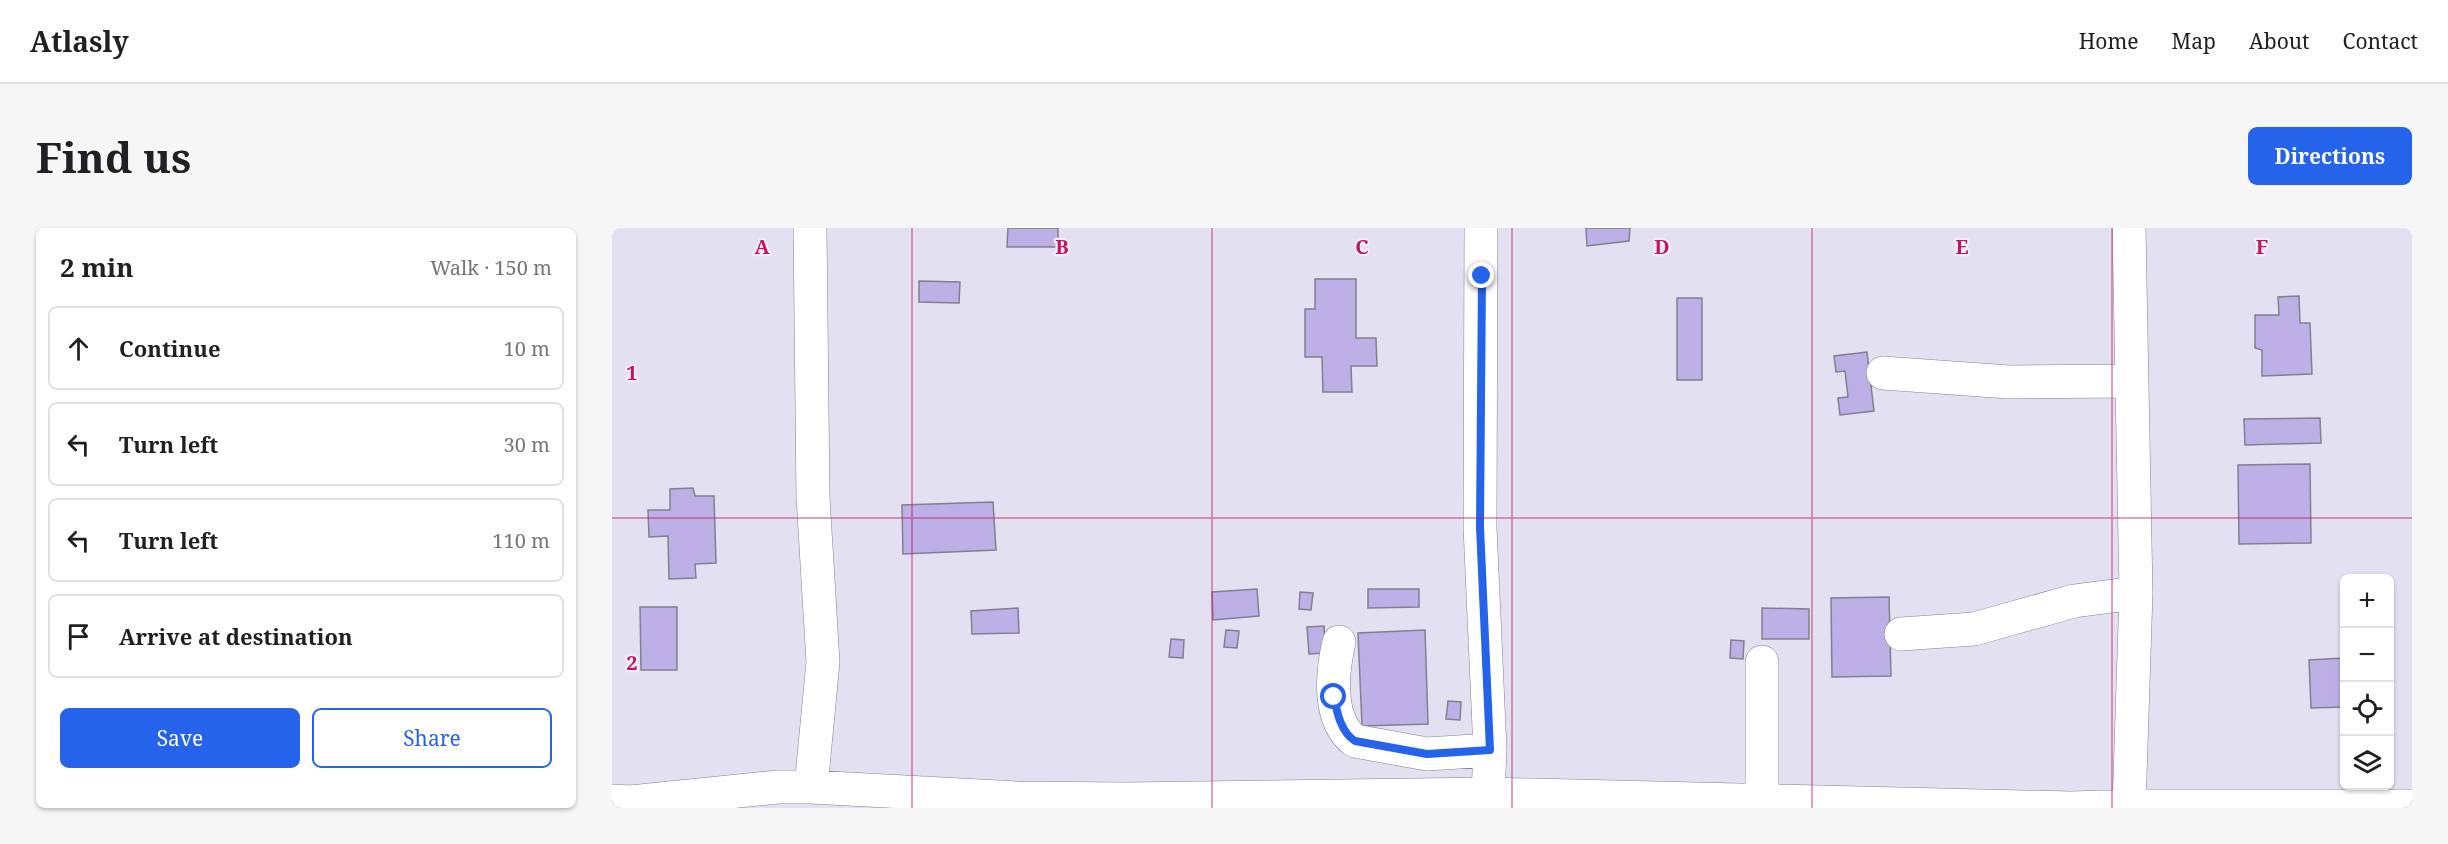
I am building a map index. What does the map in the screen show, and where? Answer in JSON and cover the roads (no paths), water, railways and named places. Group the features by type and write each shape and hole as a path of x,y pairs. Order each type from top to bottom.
{"street":[{"path":"810,228 813,497 823,662 811,787"},
{"path":"1481,228 1480,527 1490,750 1488,794"},
{"path":"2129,228 2136,593 2129,807"},
{"path":"1883,373 2010,382 2132,381"},
{"path":"1901,634 1974,629 2074,601 2136,593"},
{"path":"1339,642 1335,658 1334,697 1346,734 1355,741 1427,754 1490,750"},
{"path":"1762,662 1762,802"},
{"path":"624,804 778,787 811,787 1028,799 1488,794 2071,808 2412,806"}]}
